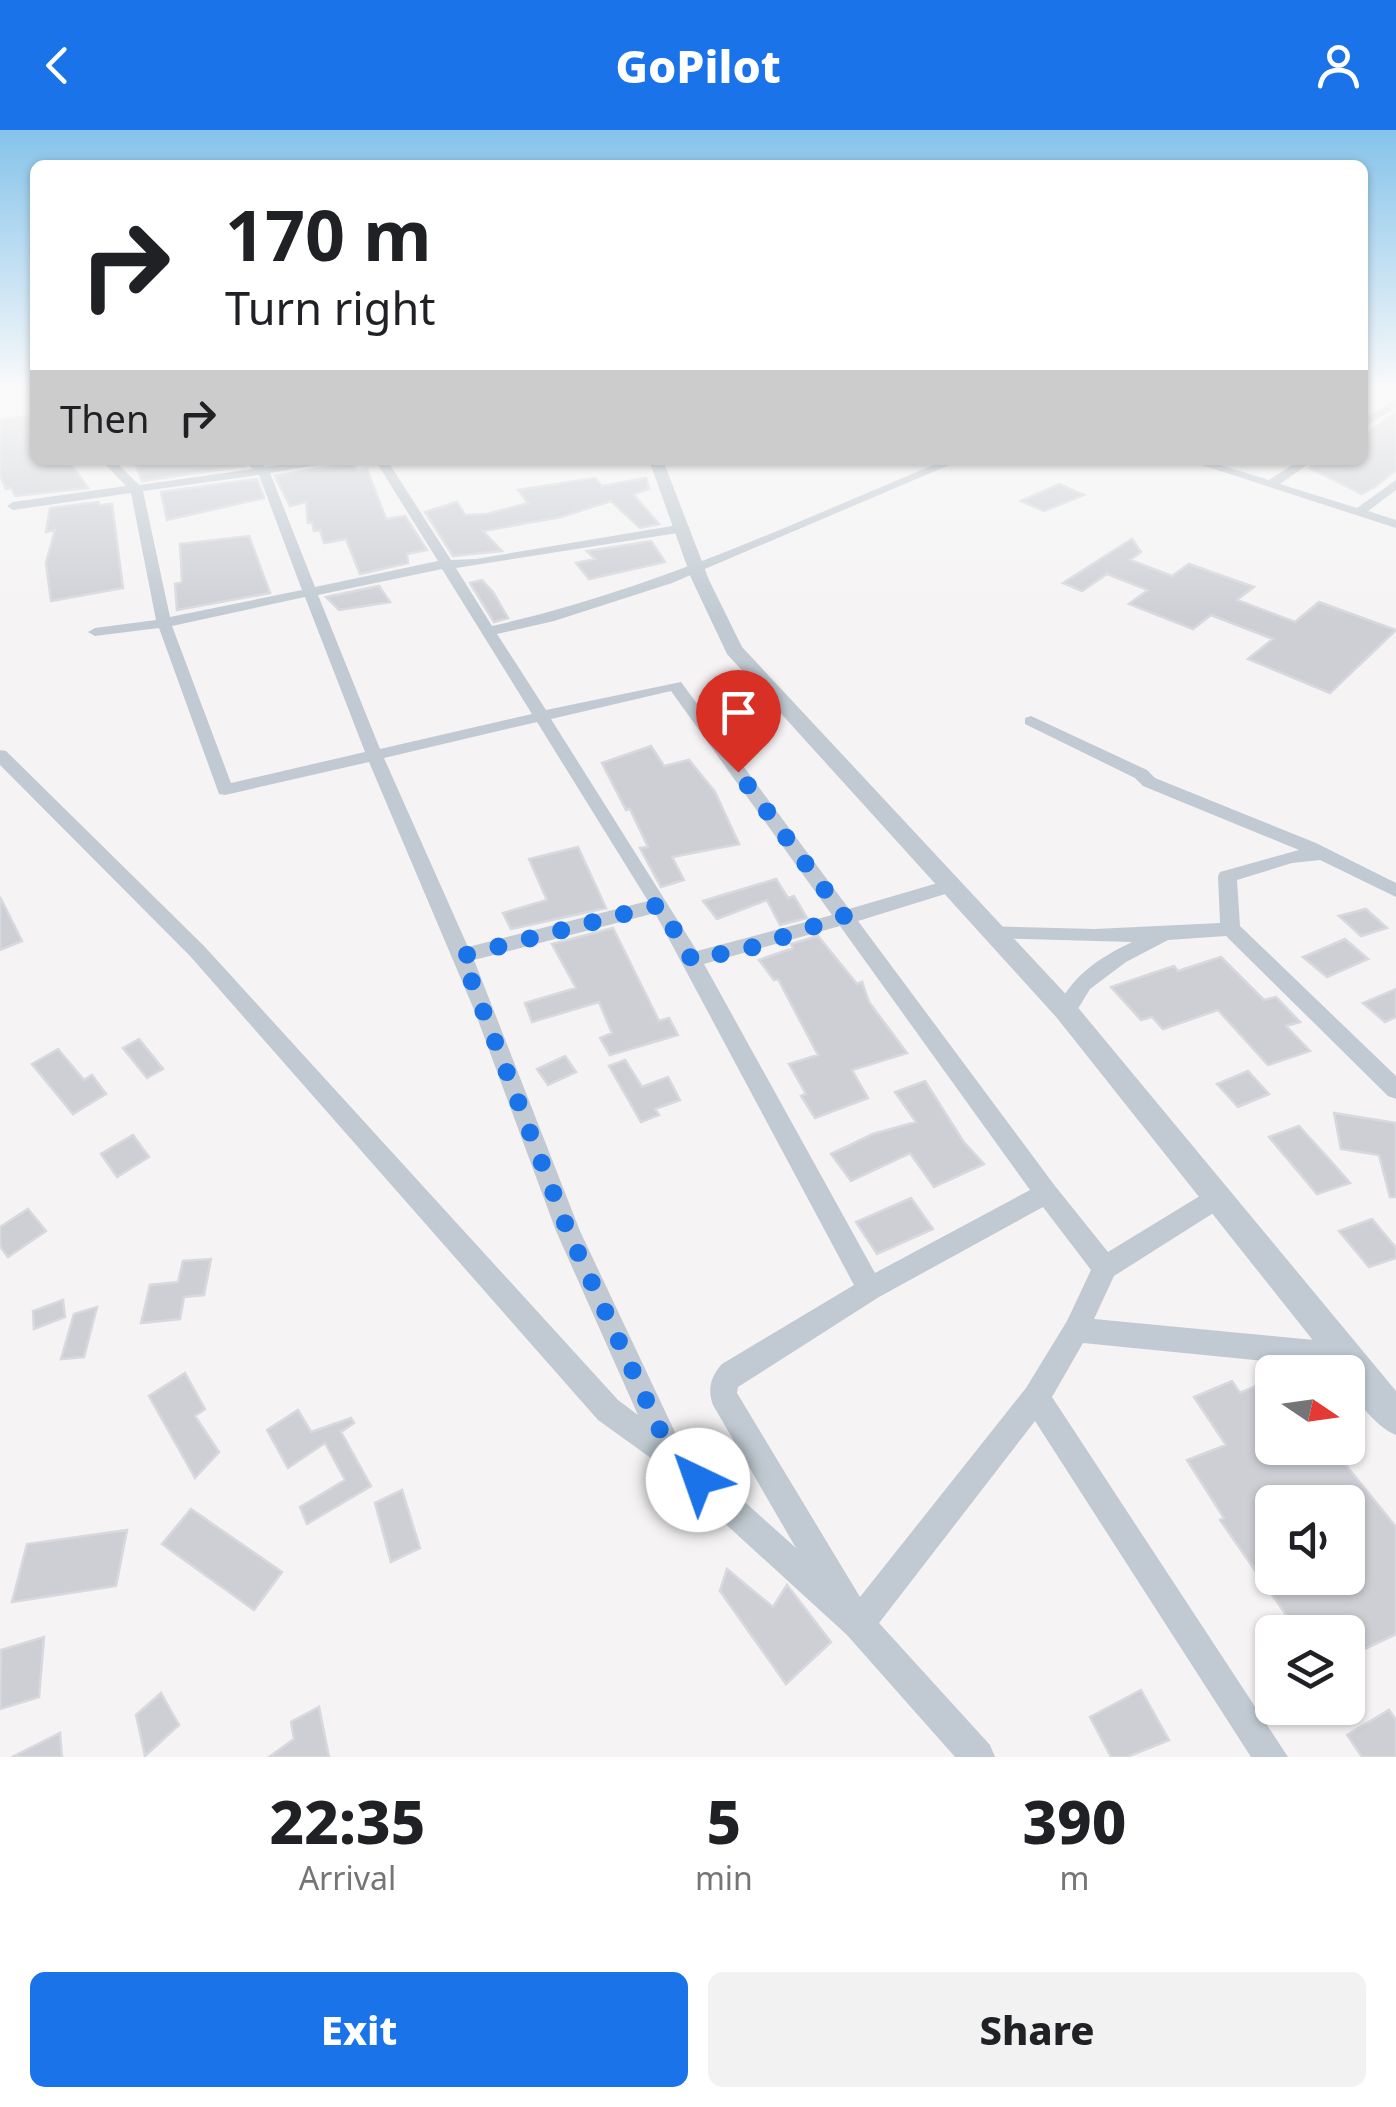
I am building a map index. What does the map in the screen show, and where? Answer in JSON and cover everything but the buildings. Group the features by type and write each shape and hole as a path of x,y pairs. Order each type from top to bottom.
{"street":[{"path":"113,466 136,489 164,623 224,790 675,685 1105,1268"},
{"path":"13,506 136,489 256,466 462,956 568,1231 672,1456"},
{"path":"385,466 692,960 870,1289"},
{"path":"658,466 684,528 708,607 734,650 1066,1012 1344,1355"},
{"path":"488,631 560,618 942,466"},
{"path":"1212,466 1396,524"},
{"path":"1271,484 1299,466"},
{"path":"1358,512 1396,484"},
{"path":"95,632 164,623 448,565 684,528"},
{"path":"1031,721 1141,774 1149,782 1320,852 1396,891"},
{"path":"0,755 197,951 608,1410 672,1456 858,1624 978,1757"},
{"path":"1320,852 1286,856 1267,868 1227,876 1230,928 1396,1090"},
{"path":"692,960 754,947 948,886"},
{"path":"462,956 659,905"},
{"path":"990,931 1095,936 1230,928"},
{"path":"1066,1012 1076,989 1098,968 1168,932"},
{"path":"858,1624 723,1395 724,1381 870,1289 1046,1193"},
{"path":"858,1624 1036,1398 1076,1330 1105,1268 1217,1198"},
{"path":"1076,1330 1335,1355"},
{"path":"1365,1380 1396,1418"},
{"path":"1036,1398 1270,1757"}],"route":[{"path":"698,1480 672,1456 568,1231 462,956 659,905 692,960 754,947 844,916 738,772"}]}
